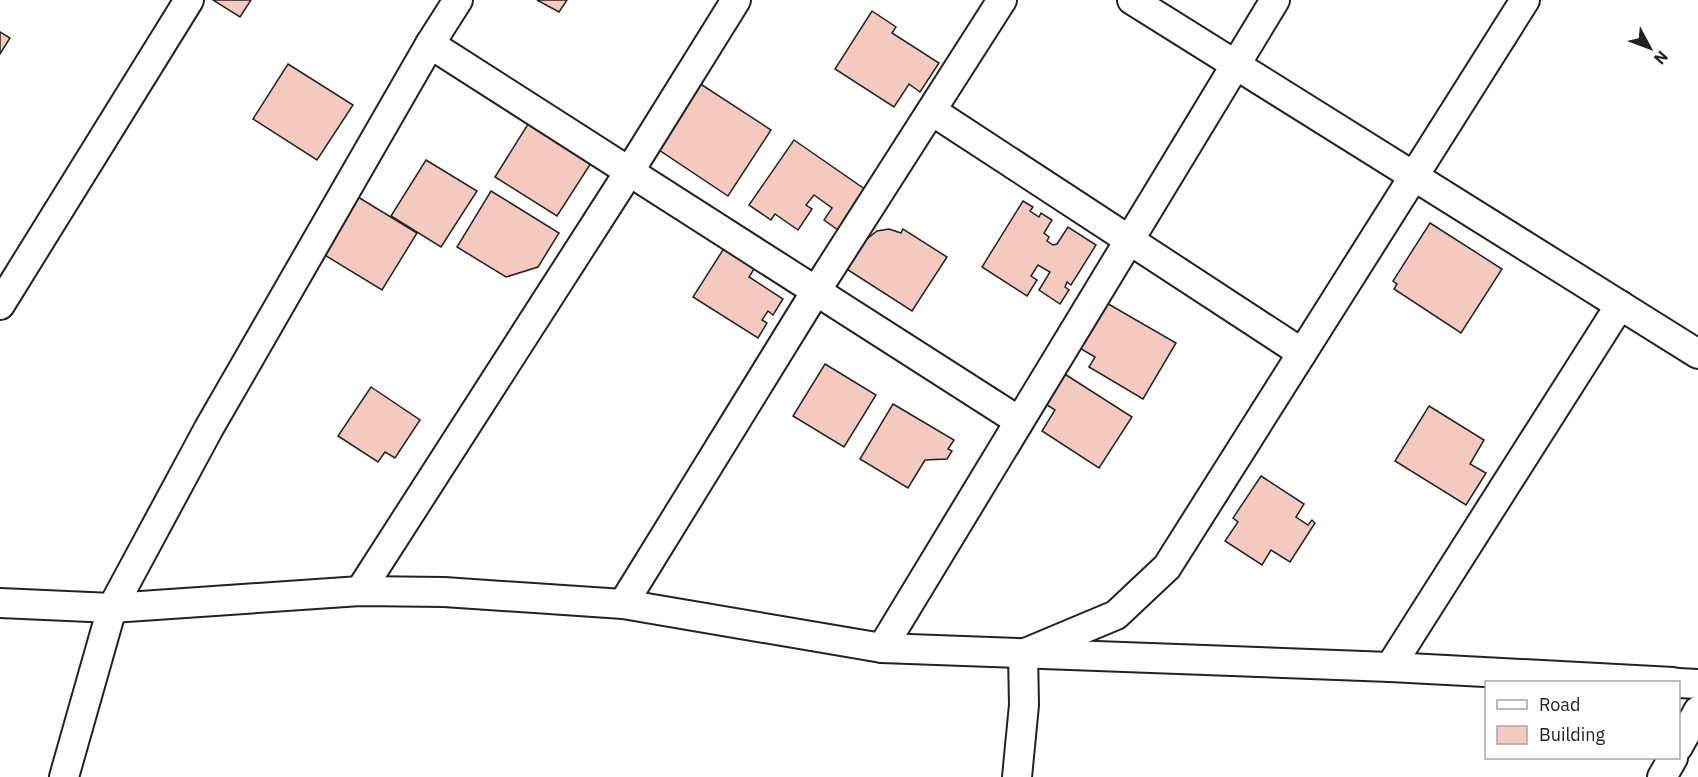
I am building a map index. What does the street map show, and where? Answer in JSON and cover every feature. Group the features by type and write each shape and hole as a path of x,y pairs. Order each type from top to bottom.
{"street":[{"path":"0,305 189,0"},
{"path":"64,777 112,609 209,428 430,44 458,0"},
{"path":"360,591 629,172 736,0"},
{"path":"624,604 816,291 1002,0"},
{"path":"1132,0 1698,354"},
{"path":"882,648 1275,0"},
{"path":"1023,654 1116,615 1167,567 1526,0"},
{"path":"430,44 1019,422"},
{"path":"932,111 1302,353"},
{"path":"1390,667 1620,305"},
{"path":"0,603 112,609 360,591 444,592 624,604 882,648 1390,667 1654,681"},
{"path":"1017,777 1024,705 1023,654"},
{"path":"1680,683 1698,684"},
{"path":"1680,743 1698,711"},
{"path":"1662,777 1672,759"}],"building":[{"path":"213,0 251,0 240,17"},
{"path":"537,0 567,0 559,12"},
{"path":"872,11 896,27 892,33 939,63 920,92 909,84 894,107 835,69"},
{"path":"0,32 10,38 0,54"},
{"path":"288,64 353,105 317,160 253,119"},
{"path":"696,81 771,130 728,196 653,146"},
{"path":"530,121 593,160 557,216 495,177"},
{"path":"794,140 866,190 838,230 824,220 832,208 814,195 806,205 812,209 798,230 775,214 771,220 749,205"},
{"path":"426,160 477,191 441,247 391,216"},
{"path":"491,191 559,233 538,267 506,277 457,247"},
{"path":"358,197 417,233 382,290 323,254"},
{"path":"1023,201 1033,207 1030,211 1039,217 1041,213 1052,220 1044,233 1049,237 1047,241 1053,245 1057,244 1068,227 1096,245 1071,285 1067,282 1065,287 1069,290 1060,304 1039,290 1050,272 1038,265 1031,276 1037,280 1027,296 982,267"},
{"path":"1430,223 1502,269 1461,333 1394,289 1397,284 1393,281"},
{"path":"889,229 901,233 903,229 947,257 912,311 845,268 863,242 877,231"},
{"path":"728,242 759,261 749,277 783,299 773,315 768,311 762,320 767,323 758,338 693,297"},
{"path":"1098,298 1176,343 1143,399 1089,367 1095,357 1071,343"},
{"path":"825,364 876,395 844,447 793,416"},
{"path":"1060,371 1132,417 1099,468 1042,431 1055,410 1041,401"},
{"path":"371,387 420,420 395,458 385,452 378,462 338,436"},
{"path":"893,404 954,440 948,449 952,451 947,459 925,460 908,488 860,459"},
{"path":"1429,406 1484,440 1470,464 1486,473 1466,505 1395,461"},
{"path":"1261,476 1304,504 1296,517 1308,525 1312,520 1315,523 1290,562 1271,550 1262,565 1225,541 1238,522 1233,518"}]}
